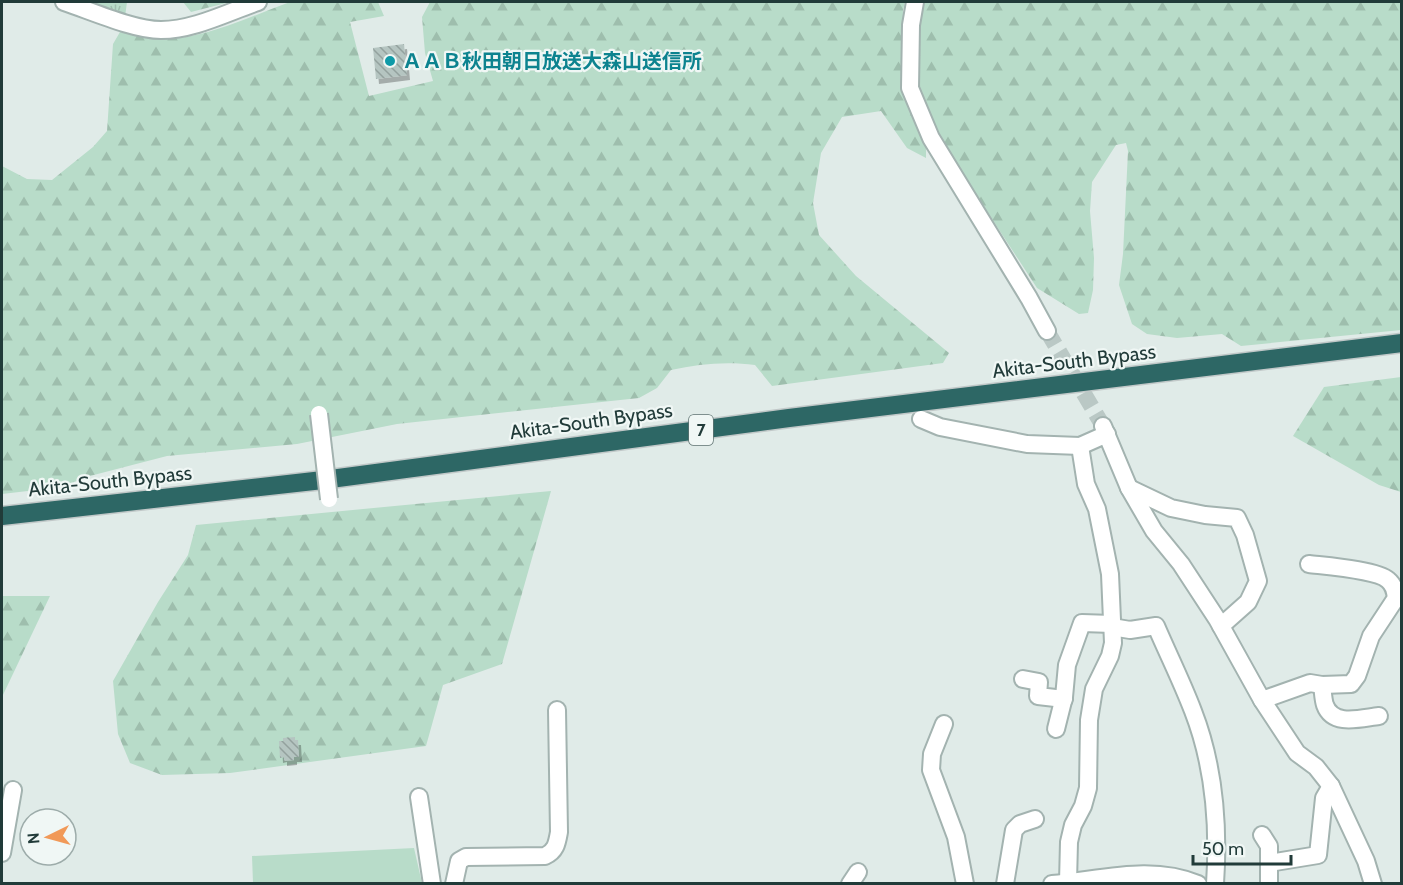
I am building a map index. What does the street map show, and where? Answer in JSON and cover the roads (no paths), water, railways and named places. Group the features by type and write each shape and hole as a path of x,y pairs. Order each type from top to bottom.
{"highway":[{"name":"Akita-South Bypass","path":"2,516 323,480 789,418 1401,344"}],"street":[{"path":"64,2 160,30 184,27 258,2"},
{"path":"915,2 911,25 910,88 931,138 1047,331"},
{"path":"319,414 329,500"},
{"path":"921,419 940,427 1026,444 1080,446 1105,430 1129,488 1154,531 1181,564 1221,626 1262,700 1296,753 1316,767 1330,786 1366,861 1373,884"},
{"path":"1080,446 1086,484 1097,509 1110,574 1113,643 1110,656 1094,689 1089,720 1088,788 1083,806 1073,825 1060,883 1138,879 1151,874 1185,878 1198,884"},
{"path":"1129,488 1171,508 1237,518 1245,535 1258,581 1248,602 1221,626"},
{"path":"1262,700 1310,682 1322,685 1351,684 1357,676 1371,636 1396,598 1394,588 1387,579 1365,572 1309,564"},
{"path":"1056,729 1064,699 1067,665 1082,623 1112,625 1130,630 1156,626 1194,711 1206,753 1213,787 1217,852 1215,884"},
{"path":"1023,679 1039,682 1038,696 1064,699"},
{"path":"1322,685 1325,705 1331,714 1340,720 1379,716"},
{"path":"454,884 459,861 466,857 545,856 556,848 559,832 557,710"},
{"path":"944,724 932,754 931,770 956,837 965,884"},
{"path":"1269,863 1318,855 1324,798 1330,786"},
{"path":"2,853 13,790"},
{"path":"419,797 432,884"},
{"path":"1005,884 1014,830 1020,824 1035,819"},
{"path":"1262,835 1269,846 1269,884"}],"tunnel":[{"path":"1047,331 1103,426"}],"place":[{"name":"ＡＡＢ秋田朝日放送大森山送信所","path":"390,61"}]}
